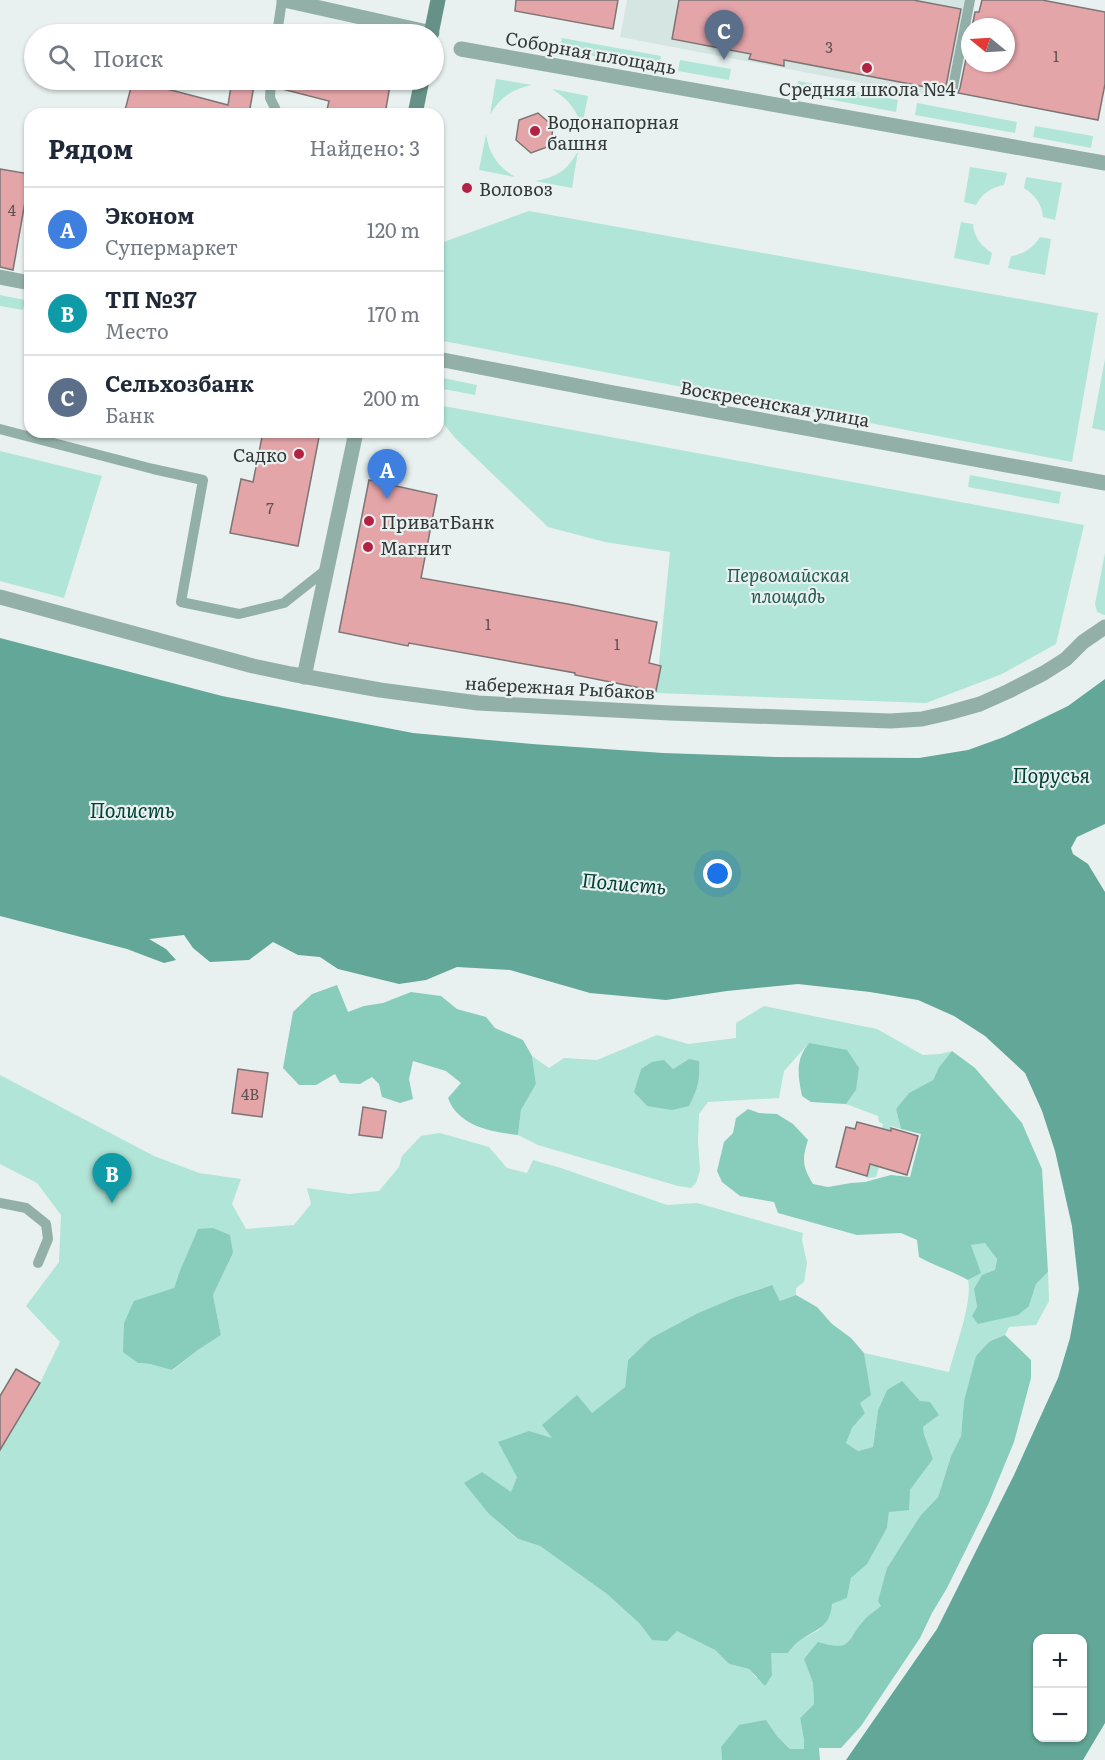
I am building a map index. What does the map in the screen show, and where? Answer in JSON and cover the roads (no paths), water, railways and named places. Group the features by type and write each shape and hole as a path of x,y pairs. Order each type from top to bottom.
{"street":[{"path":"283,0 388,24"},
{"path":"434,24 438,0"},
{"name":"Соборная площадь","path":"460,49 1105,163"},
{"path":"416,108 420,90"},
{"path":"0,277 24,282"},
{"name":"Воскресенская улица","path":"444,360 1105,483"},
{"path":"304,677 355,438"},
{"name":"набережная Рыбаков","path":"0,597 253,666 419,696 478,703 841,720 922,719 980,704 1035,678 1066,659 1083,642 1105,627"}],"lane":[{"path":"279,24 283,0"},
{"path":"953,87 969,0"},
{"path":"270,90 270,98 275,108"},
{"path":"0,429 24,435"},
{"path":"34,438 203,480 181,602 239,614 284,603 328,568"},
{"path":"0,1203 26,1208 46,1224 48,1239 38,1263"}],"water":[{"name":"Полисть","path":"0,638 222,696 413,733 663,753 775,757 919,758 968,750 1004,737 1068,706 1105,679 1105,824 1077,837 1071,848 1073,854 1088,864 1105,892 1105,1723 1083,1760 846,1760 937,1629 1014,1475 1058,1378 1070,1338 1079,1289 1072,1226 1055,1151 1042,1111 1025,1073 985,1036 954,1016 918,1000 798,984 666,1000 590,993 510,970 457,967 426,980 399,984 338,969 320,957 298,955 273,942 249,960 210,962 193,948 184,935 149,939 166,949 176,960 164,963 127,949 0,916"}],"place":[{"name":"Сельхозбанк","path":"724,60"},
{"name":"Средняя школа №4","path":"867,68"},
{"name":"Водонапорная башня","path":"535,131"},
{"name":"Воловоз","path":"467,188"},
{"name":"Садко","path":"299,454"},
{"name":"Эконом","path":"387,499"},
{"name":"ПриватБанк","path":"369,521"},
{"name":"Магнит","path":"368,547"},
{"name":"ТП №37","path":"112,1203"}],"park label":[{"name":"Первомайская площадь","path":"788,584"}],"water label":[{"name":"Порусья","path":"1051,774"}]}
